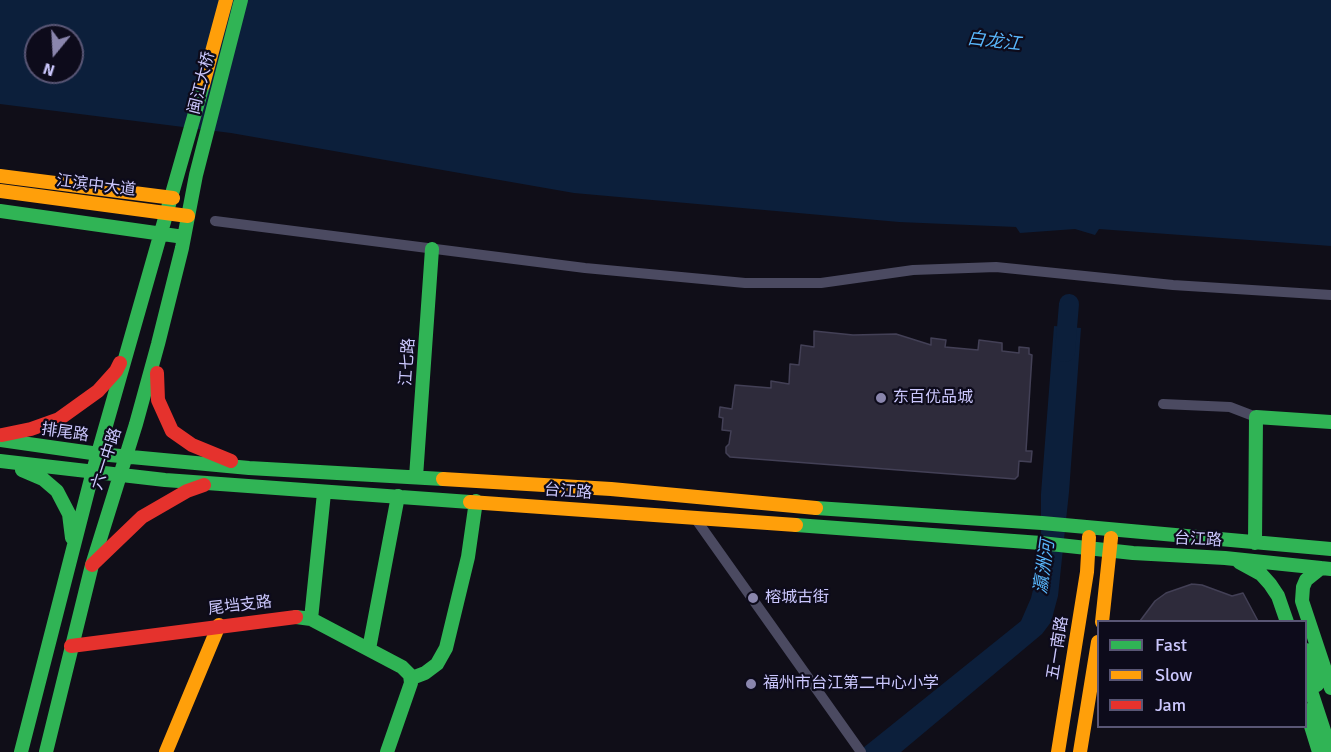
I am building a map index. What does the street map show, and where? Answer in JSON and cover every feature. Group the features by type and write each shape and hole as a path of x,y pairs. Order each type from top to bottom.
{"main road":[{"name":"闽江大桥","path":"169,213 226,0"},
{"name":"闽江大桥","path":"196,175 241,0"},
{"name":"六一中路","path":"46,752 92,566 158,344 184,237 196,175"},
{"name":"江滨中大道","path":"0,176 172,198"},
{"name":"江滨中大道","path":"0,191 188,216"},
{"path":"0,211 184,237"},
{"name":"六一中路","path":"21,752 93,471 169,213"},
{"name":"江七路","path":"416,477 432,249"},
{"path":"0,438 59,419 89,398 116,371 131,336"},
{"path":"158,344 156,385 158,400 172,431 192,445 249,468"},
{"path":"1255,543 1256,417 1331,422"},
{"name":"排尾路","path":"0,438 126,457"},
{"name":"台江路","path":"126,457 249,468 611,489 839,510 1042,523 1331,549"},
{"path":"0,463 36,475 49,482 57,491 69,514 72,557"},
{"name":"排尾路","path":"0,463 93,471"},
{"name":"台江路","path":"93,471 219,484 1041,543 1110,551 1225,558 1320,568"},
{"path":"92,566 142,518 162,505 187,490 219,484"},
{"path":"311,619 324,492"},
{"path":"369,649 398,496"},
{"path":"387,752 412,678 425,673 437,664 446,648 468,557 476,501"},
{"name":"五一南路","path":"1058,752 1087,572 1090,528"},
{"path":"1102,620 1111,531"},
{"path":"1225,558 1246,565 1261,574 1274,589 1290,616"},
{"path":"1290,616 1296,586 1320,568"},
{"path":"1320,568 1306,580 1302,601 1331,688"},
{"name":"尾垱支路","path":"71,646 291,616 311,619 402,667 412,678"},
{"path":"166,752 219,625"},
{"path":"1080,752 1097,648"},
{"path":"1307,656 1331,724"},
{"path":"1307,682 1331,752"},
{"path":"1307,716 1319,752"}],"street":[{"path":"215,221 585,268 745,283 821,283 913,270 996,267 1173,285 1331,295"},
{"path":"1163,404 1230,407 1256,417"},
{"path":"695,518 860,750"}],"water":[{"name":"白龙江","path":"0,0 1331,0 1331,246 1099,229 1095,235 1075,229 1020,233 1016,227 899,222 574,193 231,133 0,104"},
{"path":"1054,326 1081,328 1069,492 1058,596 1051,622 1042,634 901,752 858,752 1021,621 1031,598 1041,543 1041,494"}],"building":[{"name":"东百优品城","path":"814,331 853,335 896,334 931,345 931,338 946,340 945,347 978,350 979,340 1002,343 1002,351 1019,353 1019,347 1029,348 1029,354 1032,355 1026,451 1032,451 1031,462 1019,461 1018,476 1015,479 730,457 726,453 726,447 729,444 731,431 722,430 723,418 719,417 720,407 732,409 735,385 771,388 771,381 789,384 790,364 799,365 801,345 814,347"},
{"path":"1192,584 1202,585 1232,596 1243,593 1257,620 1141,620 1155,601 1166,593"}],"waterway":[{"name":"瀛洲河","path":"1065,352 1069,304"}],"traffic: fast":[{"path":"46,752 92,565 136,424 158,344 182,248 196,175 241,0"},
{"path":"21,752 93,471 203,85"},
{"path":"0,211 184,237"},
{"path":"416,477 432,249"},
{"path":"1255,543 1256,417 1331,422"},
{"path":"0,440 99,454 249,468 443,479"},
{"path":"0,461 165,480 470,502"},
{"path":"22,470 43,479 57,491 69,514 72,538"},
{"path":"311,619 324,493"},
{"path":"369,649 398,496"},
{"path":"412,678 425,673 437,664 446,648 468,557 476,501"},
{"path":"816,508 1042,523 1331,549"},
{"path":"796,525 1041,543 1133,553 1225,558 1331,569"},
{"path":"1239,562 1261,574 1270,584 1278,596 1286,620"},
{"path":"1321,568 1306,580 1302,601 1331,688"},
{"path":"296,617 311,619 402,667 410,675 411,683 387,752"},
{"path":"1307,653 1317,685"},
{"path":"1307,679 1331,752"},
{"path":"1307,713 1319,752"}],"traffic: slow":[{"path":"203,85 226,0"},
{"path":"0,176 173,198"},
{"path":"0,191 188,216"},
{"path":"443,479 611,489 816,508"},
{"path":"470,502 796,525"},
{"path":"1058,752 1087,572 1089,537"},
{"path":"1102,620 1111,538"},
{"path":"166,752 219,625"},
{"path":"1080,752 1097,648"}],"traffic: jam":[{"path":"2,435 31,429 59,419 98,391 120,363"},
{"path":"157,373 158,400 172,431 192,445 231,461"},
{"path":"92,565 142,517 187,491 204,485"},
{"path":"71,646 296,617"}],"place":[{"name":"东百优品城","path":"881,398"},
{"name":"榕城古街","path":"753,598"},
{"name":"福州市台江第二中心小学","path":"751,684"}]}
